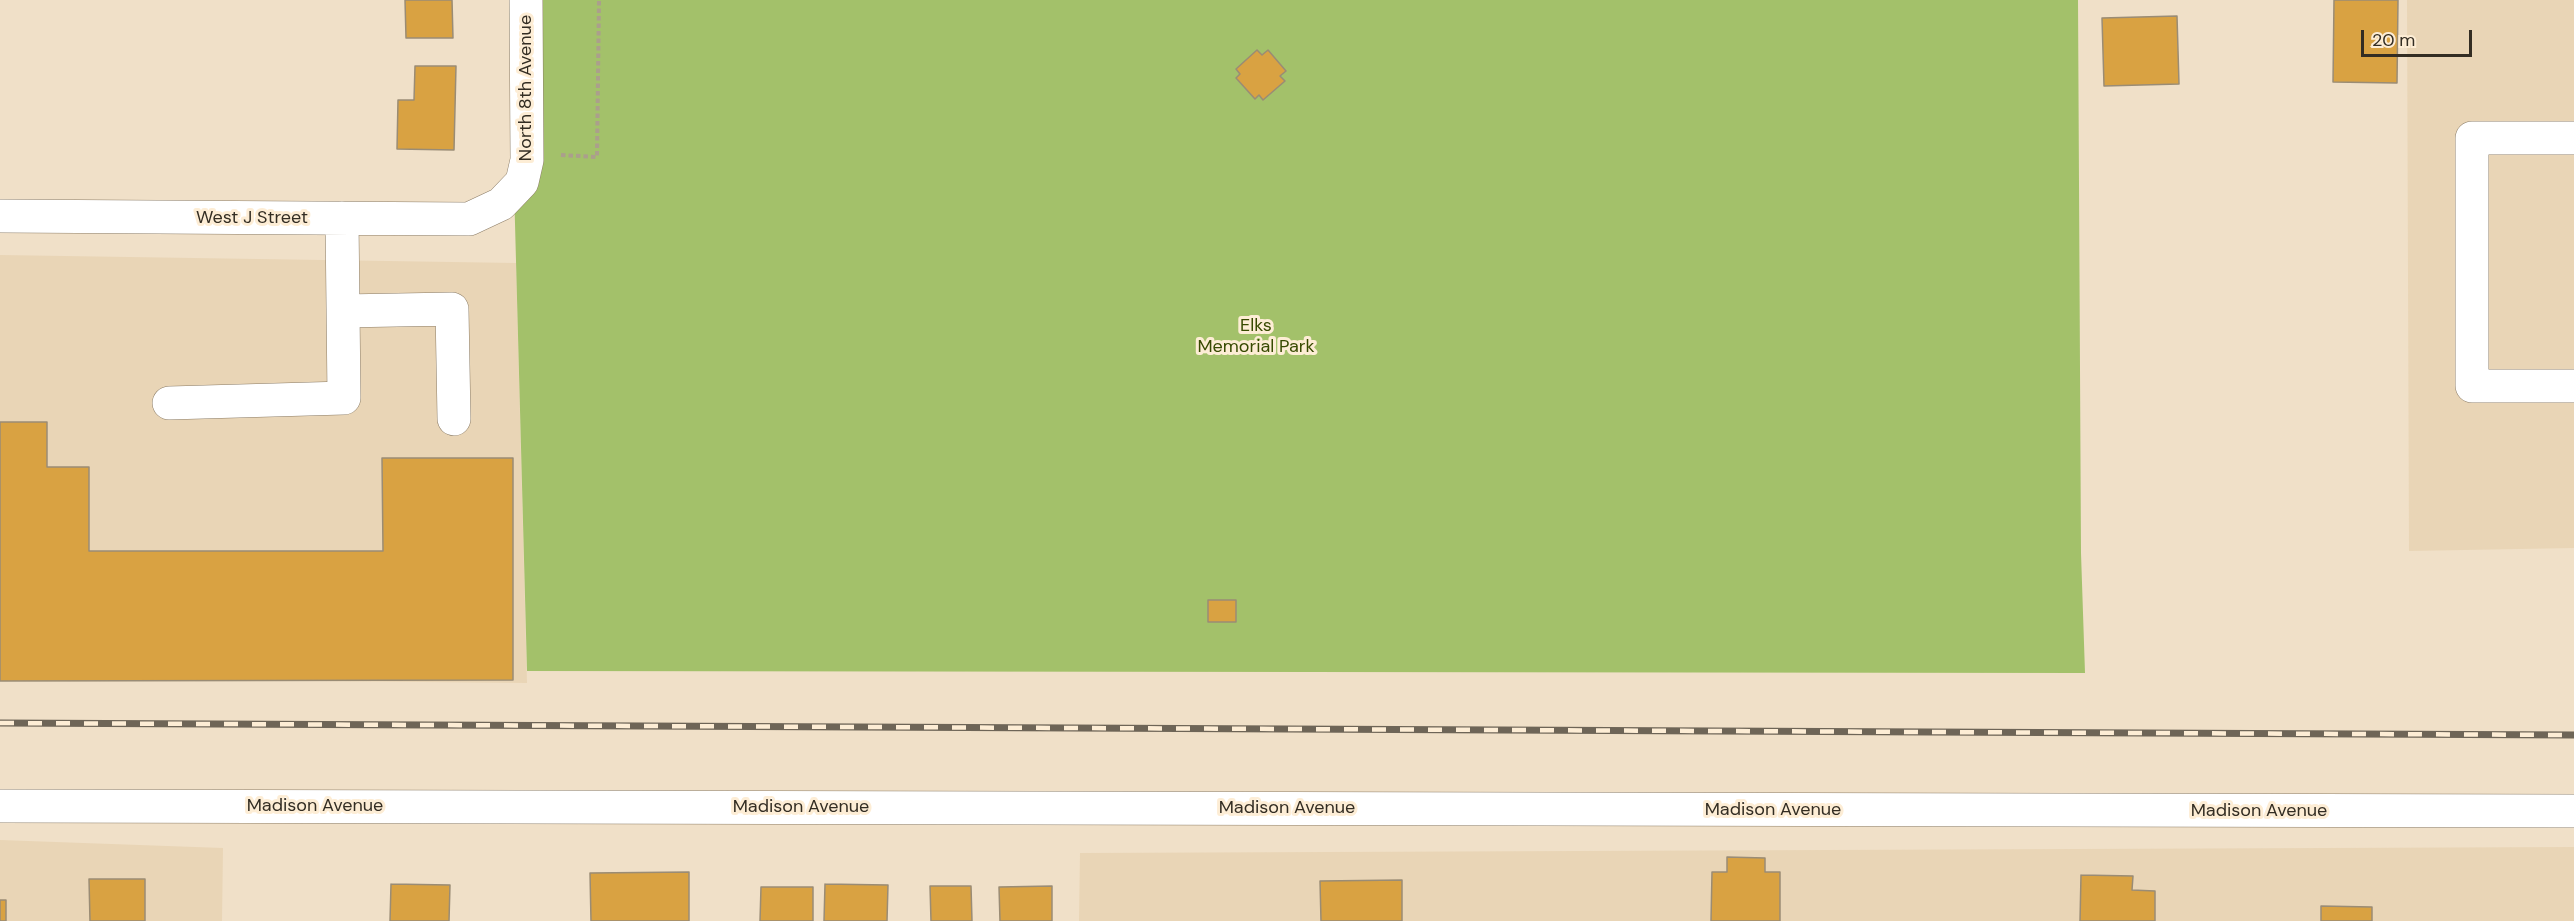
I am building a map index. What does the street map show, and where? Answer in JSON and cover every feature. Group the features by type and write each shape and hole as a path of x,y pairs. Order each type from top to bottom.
{"street":[{"name":"North 8th Avenue","path":"501,204 522,182 527,153 526,0"},
{"path":"2574,138 2472,138 2472,386 2574,386"},
{"name":"West J Street","path":"0,216 469,219 501,204"},
{"path":"169,403 345,398 342,218"},
{"path":"343,311 452,309 454,419"},
{"name":"Madison Avenue","path":"0,806 2574,811"}],"path":[{"path":"527,153 597,157 599,0"}],"shaded area":[{"path":"2407,0 2574,0 2574,548 2409,551"},
{"path":"0,255 516,263 527,683 0,678"},
{"path":"0,840 223,848 222,921 0,921"},
{"path":"2574,847 2574,921 1079,921 1080,853"}],"green space":[{"name":"Elks Memorial Park","path":"509,0 2078,0 2081,553 2085,673 527,671"}],"building":[{"path":"405,0 452,0 453,38 406,38"},
{"path":"2334,0 2398,0 2397,83 2333,82"},
{"path":"2177,16 2179,84 2104,86 2102,18"},
{"path":"1257,50 1262,55 1268,50 1286,71 1280,76 1285,81 1263,100 1259,95 1255,99 1236,78 1240,74 1236,69"},
{"path":"415,66 456,66 454,150 397,149 398,100 414,100"},
{"path":"0,422 47,422 47,467 89,467 89,551 383,551 382,458 513,458 513,680 0,681"},
{"path":"1208,600 1236,600 1236,622 1208,622"},
{"path":"1727,857 1765,858 1765,872 1780,872 1780,921 1711,921 1712,872 1727,872"},
{"path":"689,872 689,921 591,921 590,873"},
{"path":"2081,875 2133,876 2132,890 2155,891 2155,921 2080,921"},
{"path":"89,879 145,879 145,921 90,921"},
{"path":"1402,880 1402,921 1321,921 1320,881"},
{"path":"391,884 450,885 449,921 390,921"},
{"path":"825,884 888,885 887,921 824,921"},
{"path":"930,886 971,886 972,921 931,921"},
{"path":"1052,886 1052,921 1000,921 999,887"},
{"path":"761,887 813,887 813,921 760,921"},
{"path":"0,900 6,900 6,921 0,921"},
{"path":"2321,906 2372,907 2372,921 2321,921"}],"railway":[{"path":"0,723 2574,735"}]}
